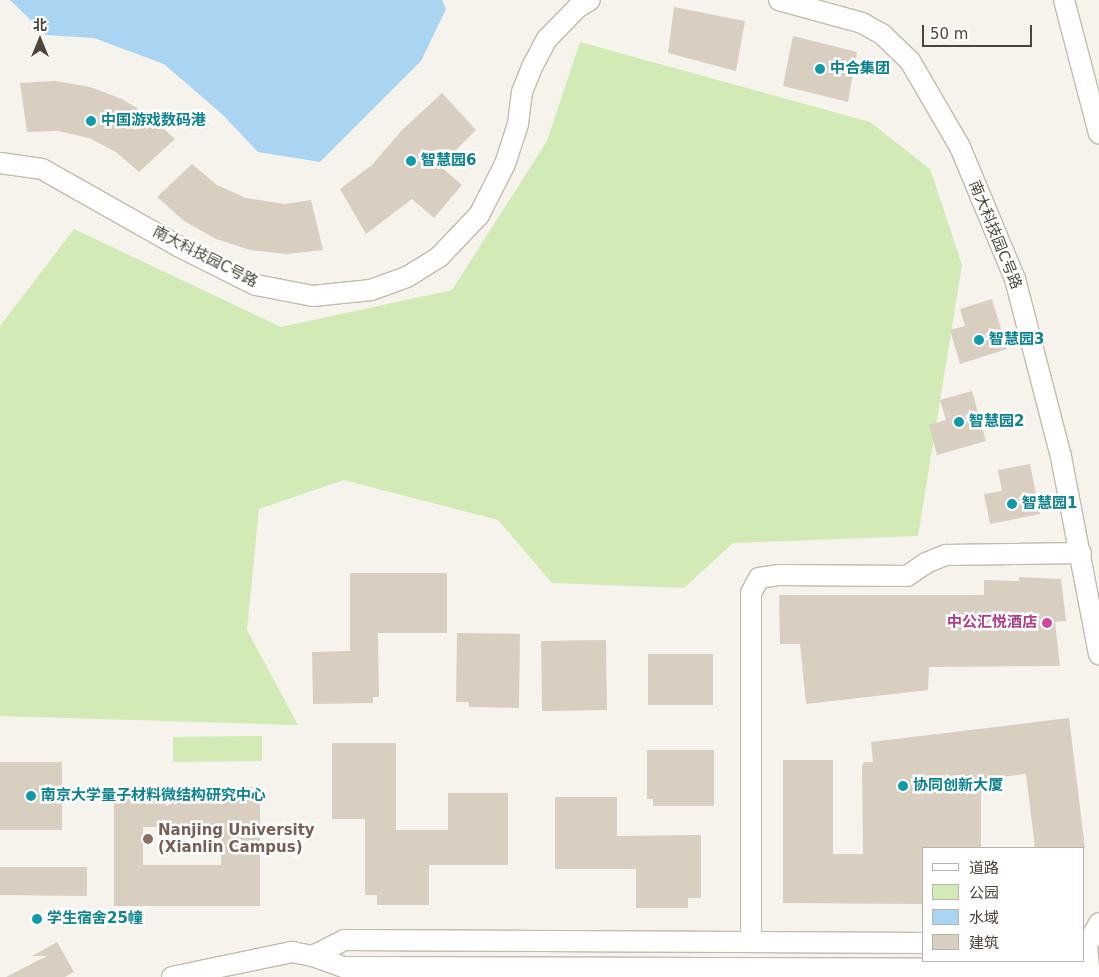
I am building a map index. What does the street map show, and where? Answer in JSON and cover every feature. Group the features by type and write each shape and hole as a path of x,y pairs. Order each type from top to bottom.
{"street":[{"name":"南大科技园C号路","path":"0,163 42,169 178,246 256,285 313,296 371,290 407,277 439,256 479,215 505,164 518,124 522,92 533,64 547,38 577,8 590,0"},
{"name":"南大科技园C号路","path":"779,0 862,23 882,34 910,61 937,104 960,147 1015,279 1062,457 1099,654"},
{"path":"1064,0 1099,132"},
{"path":"751,941 751,593 759,578 778,575 907,576 926,563 946,555 1081,553"},
{"path":"172,977 292,952 313,956 343,967 751,972 1092,973 1085,945 1099,923"},
{"path":"313,956 344,940 922,943"}],"green space":[{"path":"580,42 870,122 930,169 962,265 918,536 733,543 684,588 552,583 498,520 344,480 259,509 247,630 298,725 0,716 0,326 74,229 281,327 452,290 547,141"},
{"path":"262,736 262,761 173,762 173,737"}],"water":[{"path":"10,0 442,0 446,9 421,61 320,162 258,152 223,115 164,64 94,38 46,35"}],"building":[{"path":"674,7 745,21 736,71 668,53"},
{"name":"中合集团","path":"793,36 857,52 848,102 783,86"},
{"name":"中国游戏数码港","path":"55,81 90,87 122,99 150,116 175,139 139,172 116,152 89,138 58,131 27,132 20,83"},
{"name":"智慧园6","path":"442,93 476,130 440,166 462,185 434,218 412,199 366,234 340,189 372,165 401,131"},
{"path":"192,164 217,185 246,198 285,204 311,200 323,250 287,254 250,250 216,239 184,221 157,197"},
{"name":"智慧园3","path":"992,299 1007,349 960,364 950,330 965,326 960,309"},
{"name":"智慧园2","path":"972,391 986,441 937,455 929,425 946,420 940,400"},
{"name":"智慧园1","path":"1030,464 1040,514 990,524 984,494 1002,491 998,470"},
{"path":"350,573 447,573 447,633 378,633 379,697 373,697 373,703 313,704 312,652 350,651"},
{"path":"1019,577 1061,579 1066,621 1055,622 1060,666 929,667 928,690 806,704 800,644 780,644 779,595 984,595 984,580 1019,581"},
{"path":"457,633 520,634 519,708 469,707 469,702 456,702"},
{"path":"606,640 607,710 542,711 541,641"},
{"path":"648,654 713,654 713,705 648,705"},
{"path":"1069,718 1085,848 1035,847 1026,774 981,779 981,847 922,847 922,904 783,903 783,760 833,760 833,854 863,854 862,766 864,762 873,762 871,742"},
{"path":"332,743 396,743 396,830 448,830 448,793 508,793 508,865 429,865 429,905 377,905 377,895 365,895 365,819 332,819"},
{"path":"647,750 714,750 714,806 653,806 653,799 647,799"},
{"name":"南京大学量子材料微结构研究中心","path":"0,762 62,762 62,830 0,830"},
{"path":"114,786 260,787 260,906 114,906","holes":["222,826 221,865 143,865 143,827"]},
{"path":"555,797 617,797 617,836 701,835 701,898 688,898 688,908 636,908 636,869 555,869"},
{"path":"0,867 87,867 87,896 0,895"},
{"path":"57,942 74,972 65,977 6,977 47,956 32,956"}],"place":[{"name":"中合集团","path":"820,69"},
{"name":"中国游戏数码港","path":"91,121"},
{"name":"智慧园6","path":"411,161"},
{"name":"智慧园3","path":"979,340"},
{"name":"智慧园2","path":"959,422"},
{"name":"智慧园1","path":"1012,504"},
{"name":"中公汇悦酒店","path":"1047,623"},
{"name":"协同创新大厦","path":"903,786"},
{"name":"南京大学量子材料微结构研究中心","path":"31,796"},
{"name":"Nanjing University (Xianlin Campus)","path":"148,839"},
{"name":"学生宿舍25幢","path":"37,919"}]}
